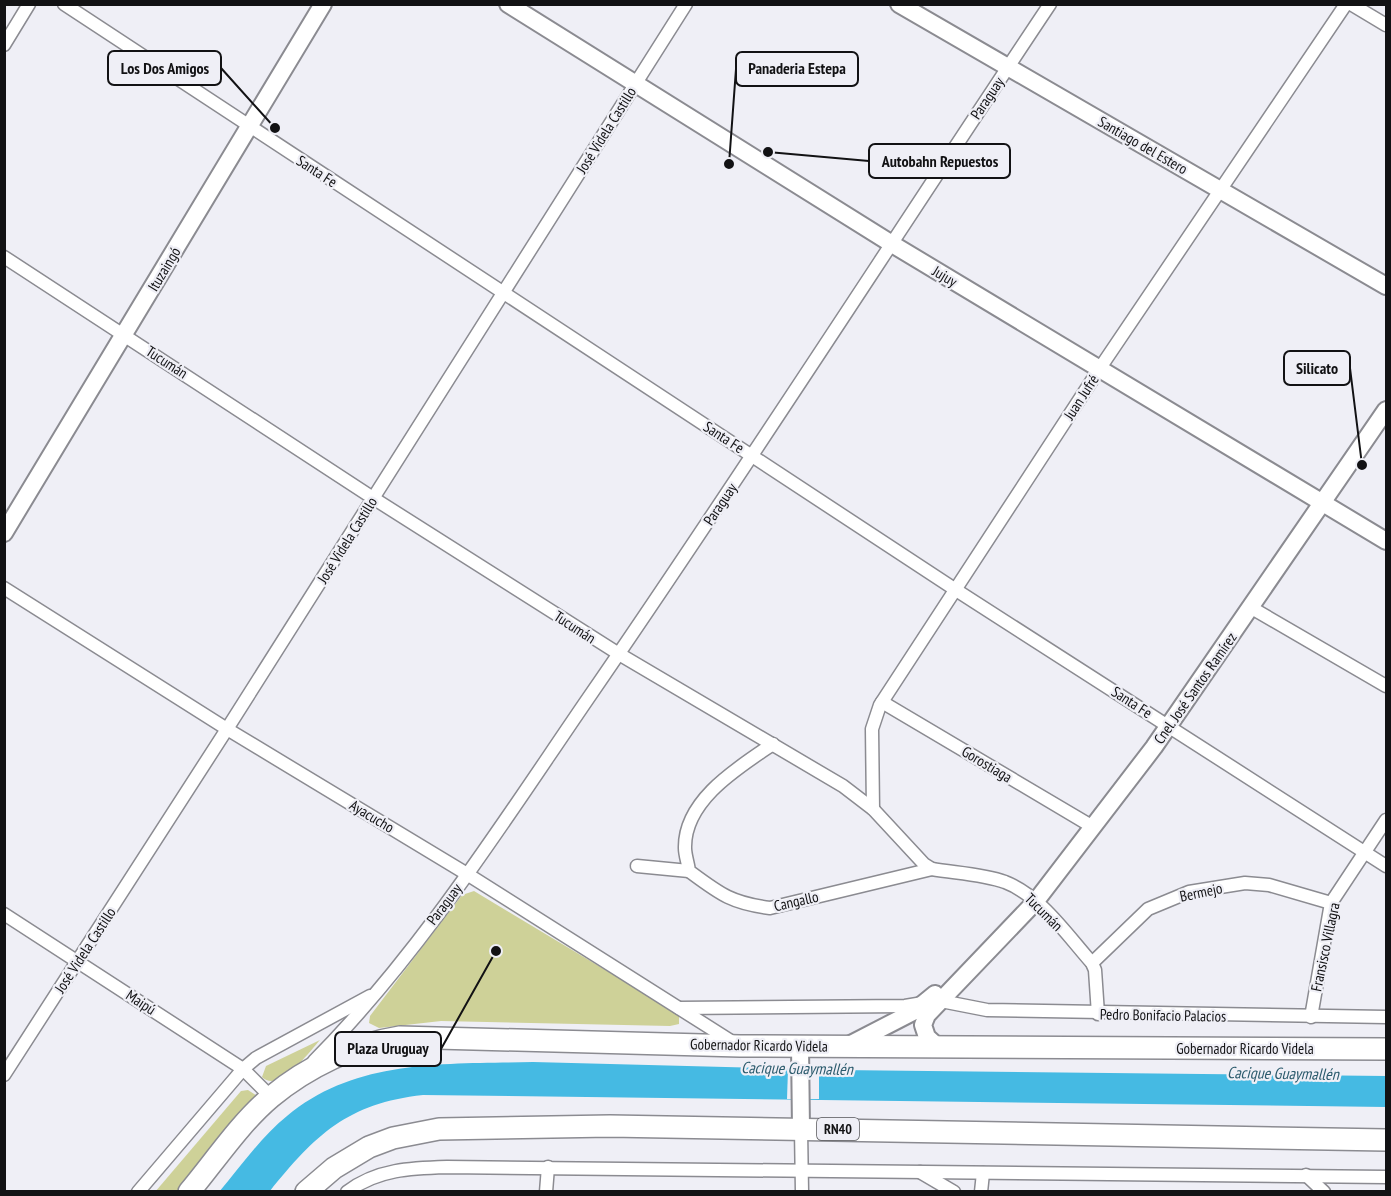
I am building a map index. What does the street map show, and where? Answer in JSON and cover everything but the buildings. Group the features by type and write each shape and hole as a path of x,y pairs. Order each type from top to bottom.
{"highway":[{"name":"Gobernador Ricardo Videla","path":"189,1191 271,1097 336,1057 374,1041 400,1037 740,1046 1386,1049"},
{"name":"RN40","path":"306,1191 334,1168 369,1148 393,1138 439,1129 610,1126 1386,1140"}],"street":[{"path":"4,45 29,4"},
{"name":"Santa Fe","path":"64,4 956,590 1386,866"},
{"name":"Ituzaingó","path":"4,533 323,4"},
{"name":"Jujuy","path":"508,4 634,85 892,244 1386,541"},
{"name":"José Videla Castillo","path":"4,1074 227,729 686,4"},
{"name":"Santiago del Estero","path":"899,4 1386,286"},
{"name":"Paraguay","path":"294,1082 376,993 467,874 752,456 1050,4"},
{"name":"Juan Jufré","path":"873,809 872,729 874,717 882,702 1100,368 1346,4"},
{"path":"1351,4 1386,25"},
{"name":"Tucumán","path":"4,256 373,498 619,654 843,786 873,809 914,856 932,869 1003,881 1022,890 1036,901 1092,963"},
{"name":"Cnel. José Santos Ramírez","path":"938,1047 927,1037 923,1025 934,1002 977,955 985,952 1036,901 1093,827 1169,726 1386,410"},
{"name":"Ayacucho","path":"4,588 227,729 467,874 740,1046"},
{"path":"1250,607 1386,686"},
{"name":"Gorostiaga","path":"882,702 1093,827"},
{"path":"637,866 689,871 685,846 692,821 703,799 722,779 773,744"},
{"name":"Fransisco Villagra","path":"1311,1017 1331,903 1386,820"},
{"name":"Cangallo","path":"689,871 723,897 746,905 770,908 932,869"},
{"name":"Bermejo","path":"1092,963 1148,909 1190,892 1245,883 1269,885 1331,903"},
{"name":"Maipú","path":"4,914 243,1069 271,1097"},
{"path":"1092,963 1095,970 1098,1014"},
{"name":"Paraguay","path":"243,1069 273,1048 376,993"},
{"name":"Cnel. José Santos Ramírez","path":"847,1046 934,1002"},
{"name":"Pedro Bonifacio Palacios","path":"679,1008 905,1006 934,1002 987,1010 1098,1014 1386,1017"},
{"path":"800,1046 802,1191"},
{"path":"138,1191 243,1069"},
{"path":"546,1191 548,1167"},
{"path":"347,1191 368,1179 404,1169 548,1167 1386,1177"},
{"path":"919,1172 954,1191"},
{"path":"981,1191 983,1173"},
{"path":"1306,1175 1324,1191"}],"green space":[{"path":"474,891 667,1007 679,1016 679,1024 670,1026 441,1021 379,1028 369,1023 370,1016 462,895"},
{"path":"320,1040 285,1076 269,1081 262,1077 266,1066"},
{"path":"248,1090 257,1096 180,1191 155,1192 241,1091"}],"water":[{"path":"533,1062 838,1070 1386,1076 1386,1107 423,1095 374,1106 353,1114 335,1125 302,1154 270,1191 219,1192 260,1142 287,1116 314,1097 342,1083 404,1068 468,1063"}],"pier":[{"path":"788,1069 819,1070 819,1099 787,1099"}],"place":[{"name":"Los Dos Amigos","path":"275,128"},
{"name":"Autobahn Repuestos","path":"768,152"},
{"name":"Panaderia Estepa","path":"729,164"},
{"name":"Silicato","path":"1362,465"},
{"name":"Plaza Uruguay","path":"496,951"}],"water label":[{"name":"Cacique Guaymallén","path":"797,1068"},
{"name":"Cacique Guaymallén","path":"1283,1073"}]}
